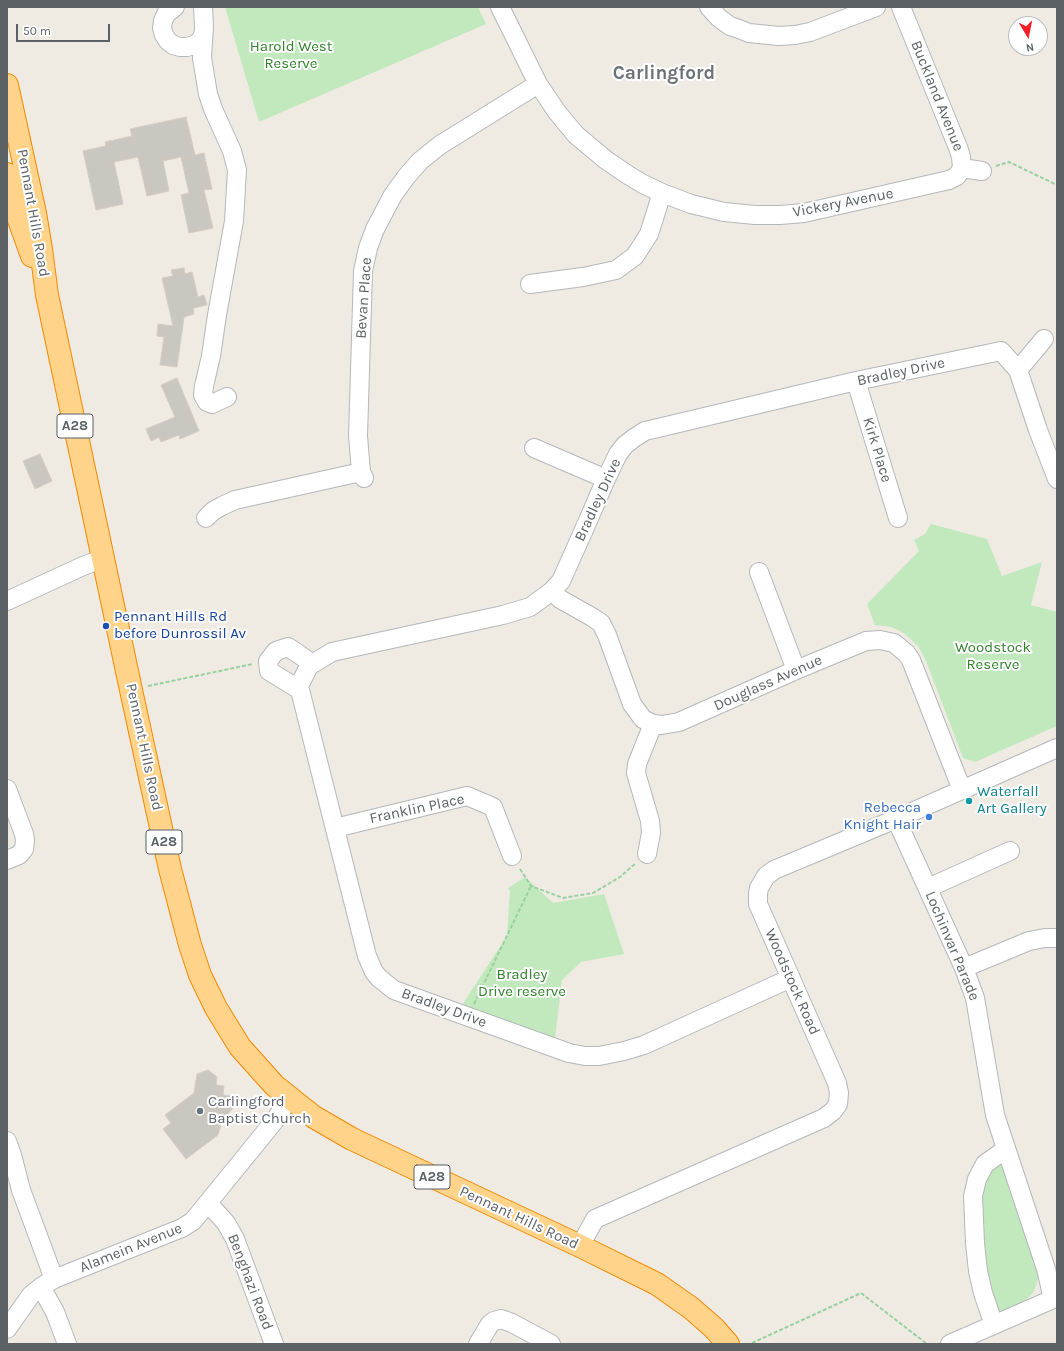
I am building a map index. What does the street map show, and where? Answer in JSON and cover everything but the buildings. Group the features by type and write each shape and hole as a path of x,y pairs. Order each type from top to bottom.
{"highway":[{"name":"Pennant Hills Road","path":"7,85 36,214 47,295 170,869 190,945 200,975 216,1008 240,1046 274,1085 314,1118 352,1139 580,1246 657,1284 691,1308 714,1328 728,1344"},
{"name":"Pennant Hills Road","path":"7,174 19,220 47,295"}],"street":[{"path":"175,7 166,14 163,21 162,28 168,41 180,48 187,48 200,41 203,35"},
{"name":"Vickery Avenue","path":"500,7 538,84 557,112 576,135 606,160 628,175 662,193 691,204 724,212 755,215 804,213 949,180 957,176 962,168"},
{"path":"709,7 719,18 734,28 749,33 779,36 795,36 810,32 876,7"},
{"name":"Buckland Avenue","path":"901,7 959,150 962,168 982,171"},
{"path":"200,10 203,35 202,58 208,94 213,109 232,150 237,170 234,221 216,315 211,356 203,395 207,402 212,404 227,397"},
{"name":"Bevan Place","path":"206,518 213,511 235,500 363,475 358,436 363,271 368,248 375,229 392,195 420,161 440,145 538,84"},
{"path":"530,284 583,277 616,270 635,256 649,234 662,193"},
{"path":"1018,370 1044,339"},
{"name":"Bradley Drive","path":"792,978 644,1046 624,1052 599,1056 585,1056 569,1053 394,990 386,985 374,972 367,956 299,686 309,666 332,652 503,615 530,607 552,591 561,581 618,454 625,445 645,431 856,381 1001,351 1018,370 1038,430 1057,479"},
{"name":"Kirk Place","path":"856,381 898,518"},
{"path":"534,448 606,480"},
{"path":"7,601 87,564 104,558"},
{"path":"759,572 796,670"},
{"path":"552,591 560,599 601,623 607,634 632,704 643,719 653,724 637,764 636,773 650,822 651,833 647,854"},
{"name":"Douglass Avenue","path":"653,724 662,725 679,722 796,670 866,641 880,640 894,643 906,652 911,660 962,790"},
{"path":"300,690 269,671 268,661 276,651 288,647 313,664"},
{"name":"Woodstock Road","path":"580,1246 595,1219 824,1118 833,1111 838,1104 838,1088 792,978 758,904 758,894 761,884 766,876 774,870 896,819 1057,748"},
{"path":"7,789 25,840 24,849 19,855 7,860"},
{"name":"Franklin Place","path":"335,828 466,796 493,807 512,856"},
{"name":"Lochinvar Parade","path":"896,819 964,968 976,1002 993,1109 1046,1269 1053,1299 950,1344"},
{"path":"928,888 1010,851"},
{"path":"964,968 1029,941 1045,938 1057,938"},
{"name":"Alamein Avenue","path":"7,1329 31,1295 48,1283 182,1228 193,1222 276,1119 289,1098"},
{"path":"7,1141 55,1312 67,1344"},
{"path":"994,1325 983,1293 978,1271 973,1196 977,1179 985,1164 1006,1149"},
{"name":"Benghazi Road","path":"208,1203 226,1223 235,1239 274,1344"},
{"path":"478,1344 490,1324 494,1321 502,1319 551,1344"}],"path":[{"path":"982,171 1009,162 1057,185"},
{"path":"148,686 268,661"},
{"path":"512,856 531,886 563,898 593,893 620,877 647,854"},
{"path":"468,1017 531,886"},
{"path":"752,1343 861,1293 927,1344"}],"green space":[{"name":"Harold West Reserve","path":"225,7 478,7 486,24 259,122"},
{"name":"Woodstock Reserve","path":"931,524 987,539 1002,576 1042,562 1031,605 1057,612 1057,726 975,762 963,758 926,661 918,646 905,634 898,630 891,627 875,625 867,604 919,551 914,540 925,534"},
{"name":"Bradley Drive reserve","path":"525,877 553,903 604,894 624,954 581,962 562,980 555,1039 462,1005 507,936 510,891 508,888"},
{"path":"994,1162 1002,1163 1039,1277 1034,1291 1029,1297 1023,1302 999,1312 996,1309 980,1242 982,1177"}],"place":[{"name":"Pennant Hills Rd before Dunrossil Av","path":"106,626"},
{"name":"Waterfall Art Gallery","path":"969,801"},
{"name":"Rebecca Knight Hair","path":"929,817"},
{"name":"Carlingford Baptist Church","path":"200,1111"}],"district":[{"name":"Carlingford","path":"664,74"}]}
